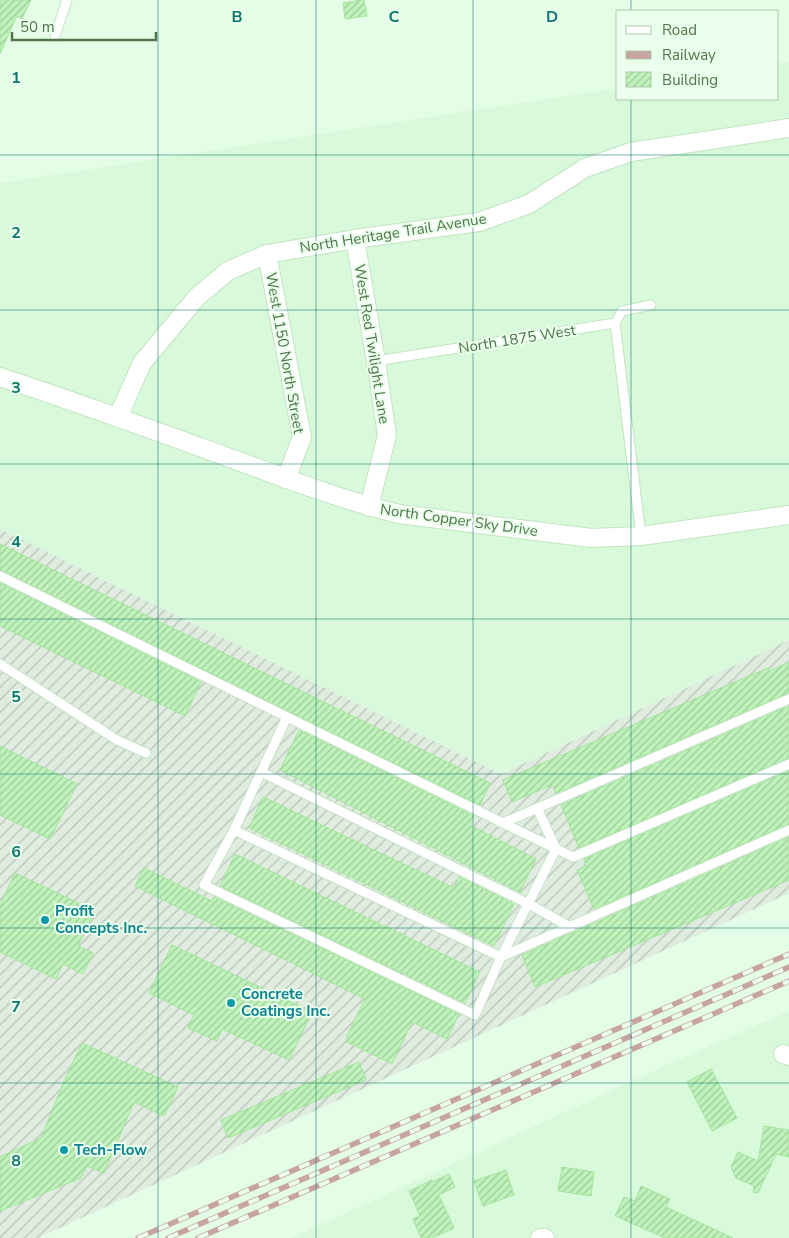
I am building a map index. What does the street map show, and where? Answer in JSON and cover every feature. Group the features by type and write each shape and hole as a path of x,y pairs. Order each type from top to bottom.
{"street":[{"name":"North Heritage Trail Avenue","path":"118,417 142,363 197,297 228,271 266,254 355,239 479,222 529,204 585,168 631,152 789,128"},
{"name":"West Red Twilight Lane","path":"355,239 387,435 369,507"},
{"name":"West 1150 North Street","path":"266,254 302,437 286,478"},
{"name":"North Copper Sky Drive","path":"0,377 369,507 399,514 591,538 641,536 789,514"}],"lane":[{"path":"55,36 66,0"},
{"name":"North 1875 West","path":"376,361 615,323 622,311 651,305"},
{"path":"615,323 641,536"},
{"path":"0,576 573,857 789,764"},
{"path":"0,664 118,740 146,753"},
{"path":"503,823 789,699"},
{"path":"287,717 234,830 204,885 474,1015 556,849"},
{"path":"261,772 528,904 570,927"},
{"path":"537,808 556,849"},
{"path":"234,830 501,957 789,830"}],"shaded area":[{"path":"789,62 789,640 501,774 0,529 0,183 616,88 616,100 779,100 779,63"},
{"path":"0,529 501,774 789,640 789,893 38,1238 0,1238"},
{"path":"789,1011 789,1238 292,1238 669,1064"}],"building":[{"path":"0,0 31,0 22,19 17,16 0,54"},
{"path":"364,0 367,16 345,19 343,3"},
{"path":"0,544 490,783 480,805 0,570"},
{"path":"0,583 201,682 185,716 0,626"},
{"path":"789,662 789,693 556,793 552,785 512,802 503,780 768,668 769,671"},
{"path":"789,706 789,758 579,848 561,805"},
{"path":"299,730 474,816 470,825 536,859 520,892 280,770"},
{"path":"0,746 77,784 50,839 0,815"},
{"path":"789,771 789,824 594,909 577,870 586,866 584,859"},
{"path":"263,797 454,888 459,877 514,904 494,946 249,828"},
{"path":"789,837 789,880 535,987 522,955"},
{"path":"235,854 480,972 465,1003 220,886"},
{"path":"144,868 212,901 214,897 459,1014 447,1039 412,1022 392,1064 347,1042 347,1036 365,999 135,886"},
{"name":"Profit Concepts Inc.","path":"15,873 95,911 78,946 93,953 83,974 63,964 56,979 0,952 0,905"},
{"name":"Concrete Coatings Inc.","path":"172,945 312,1012 289,1060 222,1029 217,1041 188,1028 194,1015 149,993"},
{"name":"Tech-Flow","path":"82,1043 178,1087 164,1116 134,1102 104,1173 87,1166 81,1178 0,1211 0,1157 41,1138"},
{"path":"359,1062 366,1080 228,1138 221,1120"},
{"path":"711,1069 737,1118 712,1131 687,1082"},
{"path":"764,1126 789,1130 789,1157 776,1154 758,1193 753,1192 754,1186 736,1178 731,1167 738,1152 758,1161"},
{"path":"562,1167 594,1172 591,1196 558,1191"},
{"path":"506,1170 514,1195 483,1206 474,1181"},
{"path":"449,1174 455,1187 439,1195 454,1228 432,1238 421,1238 413,1219 420,1216 409,1191"},
{"path":"641,1186 670,1199 666,1207 733,1238 665,1238 615,1216 624,1197 635,1201"}],"railway":[{"path":"138,1238 789,954"},
{"path":"168,1238 789,967"},
{"path":"198,1238 789,981"}],"place":[{"name":"Profit Concepts Inc.","path":"45,920"},
{"name":"Concrete Coatings Inc.","path":"231,1003"},
{"name":"Tech-Flow","path":"64,1150"}]}
